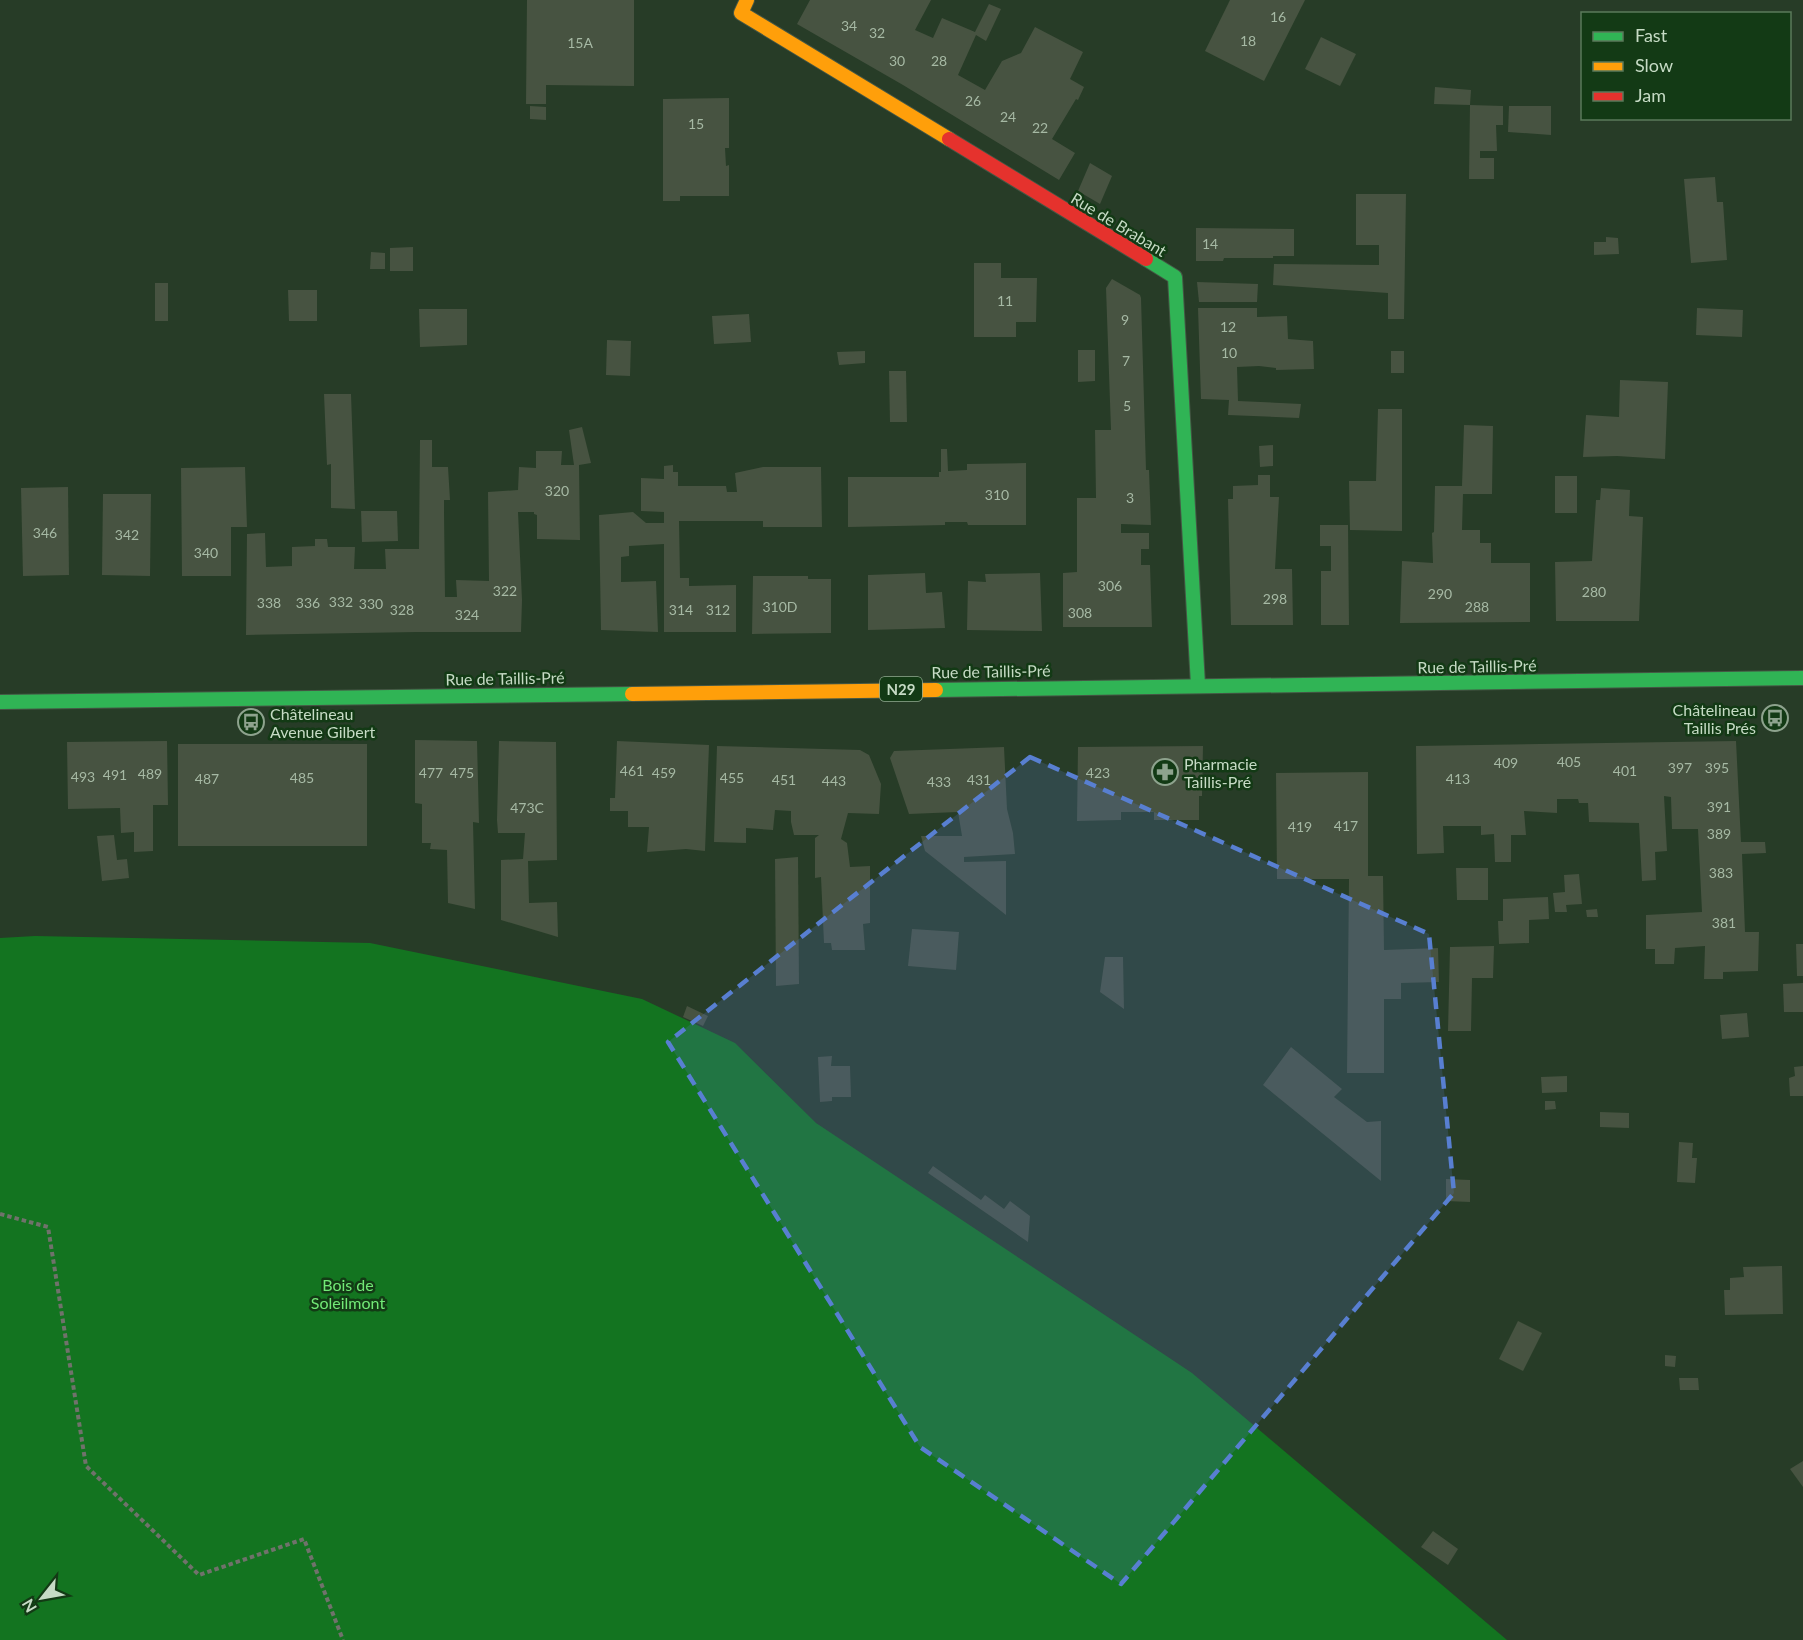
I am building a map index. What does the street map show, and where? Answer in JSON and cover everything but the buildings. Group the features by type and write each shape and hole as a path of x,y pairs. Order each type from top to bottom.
{"main road":[{"name":"Rue de Brabant","path":"747,0 741,13 1175,277 1198,685"},
{"name":"Rue de Taillis-Pré","path":"0,702 1803,678"}],"path":[{"path":"0,1214 48,1227 86,1466 199,1575 304,1539 343,1640"}],"highlighted area":[{"path":"1030,757 1429,934 1454,1193 1121,1584 920,1447 668,1042"}],"green space":[{"name":"Bois de Soleilmont","path":"35,936 370,943 642,999 735,1043 816,1123 1192,1373 1507,1640 0,1640 0,938"}],"traffic: fast":[{"path":"1146,259 1175,277 1198,685"},
{"path":"936,690 1803,678"},
{"path":"0,702 632,694"}],"traffic: slow":[{"path":"747,0 741,13 949,139"},
{"path":"632,694 936,690"}],"traffic: jam":[{"path":"949,139 1146,259"}],"place":[{"name":"Châtelineau Taillis Prés","path":"1775,718"},
{"name":"Châtelineau Avenue Gilbert","path":"251,722"},
{"name":"Pharmacie Taillis-Pré","path":"1165,772"}]}
